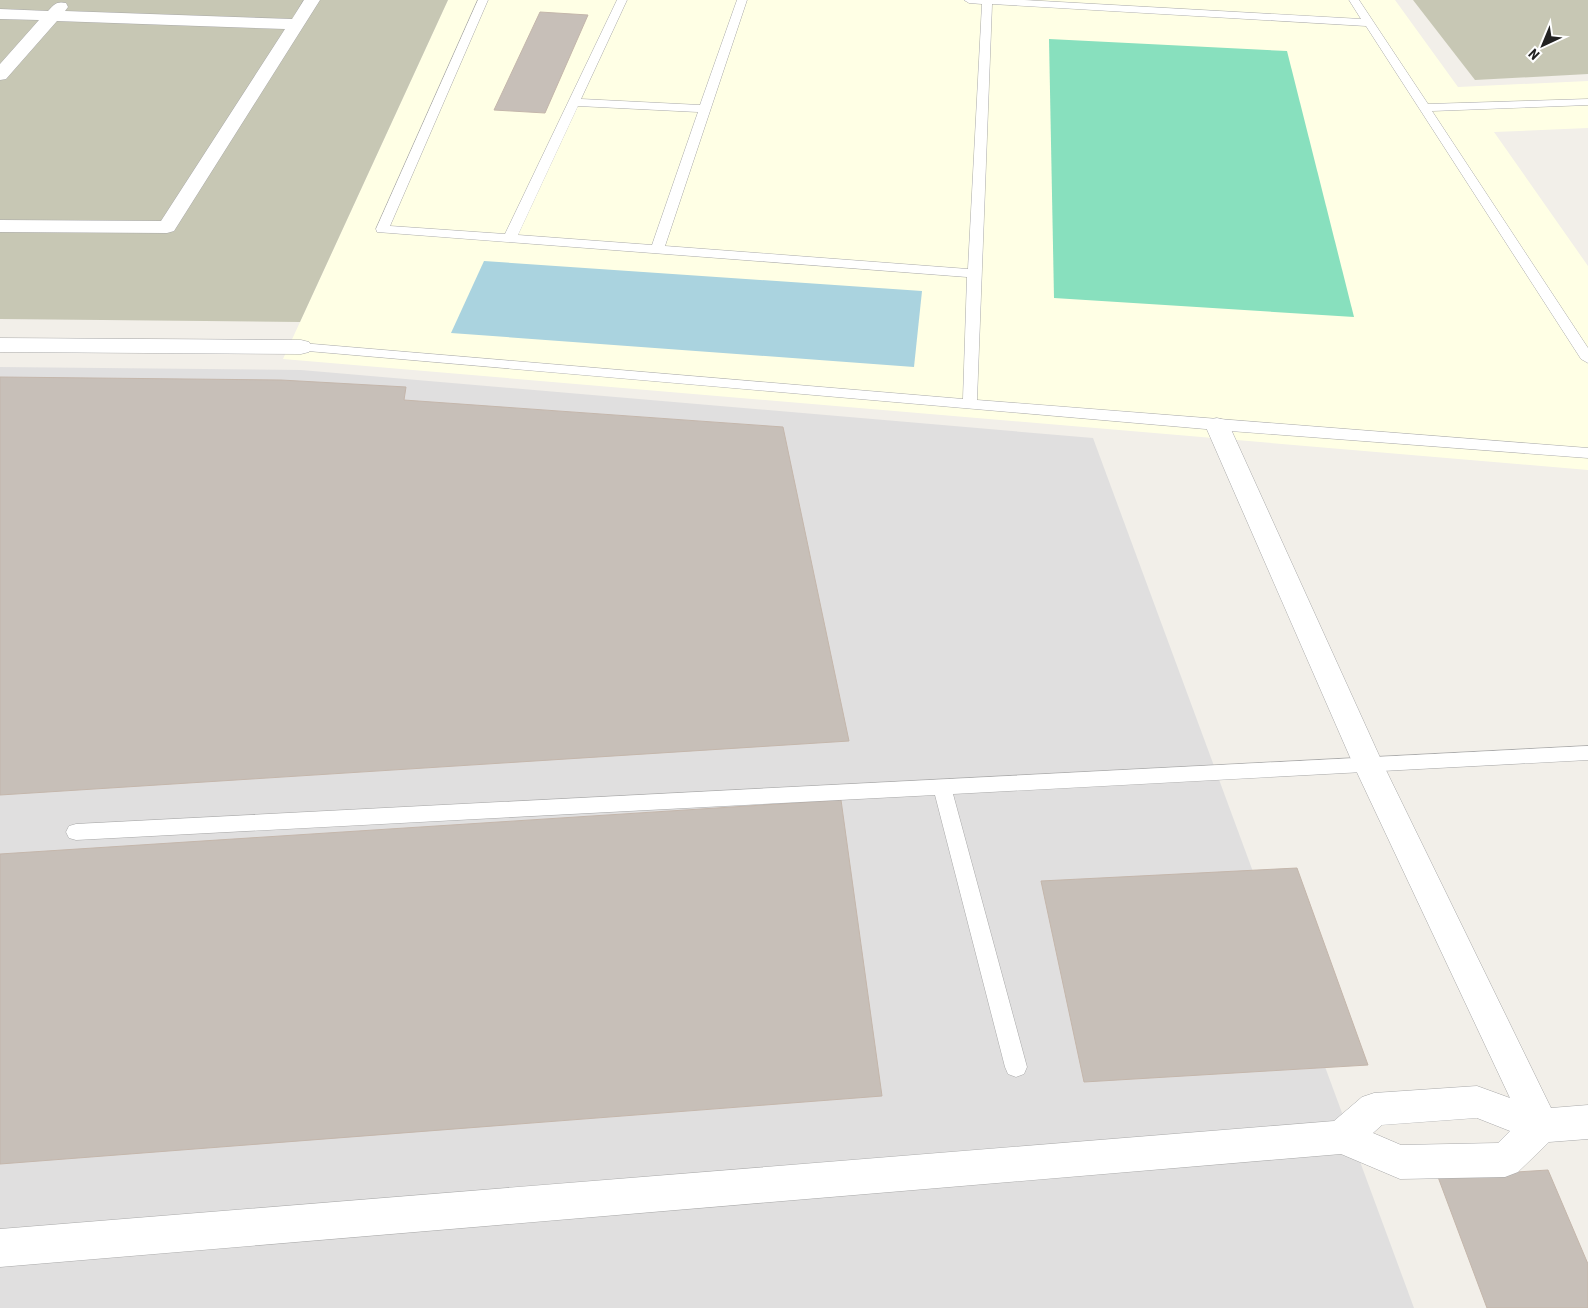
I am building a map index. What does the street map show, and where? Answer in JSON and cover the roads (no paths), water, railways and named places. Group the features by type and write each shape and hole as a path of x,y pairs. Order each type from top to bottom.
{"street":[{"path":"0,75 66,0"},
{"path":"0,226 167,227 312,0"},
{"path":"0,14 296,24"},
{"path":"0,345 301,347"},
{"path":"1216,425 1368,764 1542,1126"},
{"path":"1342,1137 1374,1109 1422,1104 1477,1102 1542,1126 1588,1122"},
{"path":"0,1248 1342,1137 1400,1162 1505,1160 1542,1126"}],"lane":[{"path":"483,0 382,229 974,273"},
{"path":"510,238 622,0"},
{"path":"657,250 742,0"},
{"path":"969,0 1369,24"},
{"path":"1354,0 1588,359"},
{"path":"970,403 987,1"},
{"path":"575,102 704,109"},
{"path":"1424,108 1588,102"},
{"path":"301,347 1216,425 1588,453"},
{"path":"76,832 1588,753"},
{"path":"942,786 1016,1066"}],"water":[{"path":"484,261 922,291 914,367 451,333"}]}
